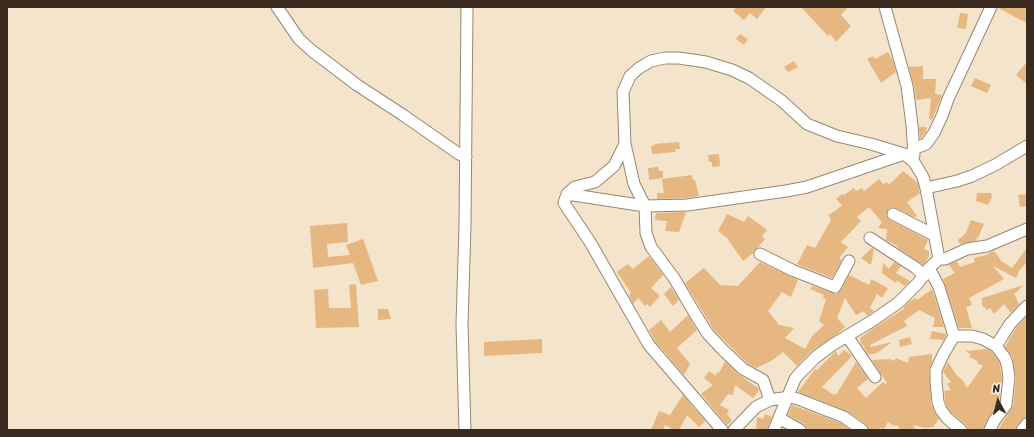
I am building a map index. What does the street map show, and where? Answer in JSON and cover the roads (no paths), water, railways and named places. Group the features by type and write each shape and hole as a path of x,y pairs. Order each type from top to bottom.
{"street":[{"path":"277,7 299,39 311,50 357,85 459,154 466,157"},
{"path":"465,430 462,324 466,225 467,7"},
{"path":"885,7 907,86 912,125 908,151 923,177 938,260"},
{"path":"567,194 645,206 687,204 786,192 807,187 926,144 934,134 948,99 991,7"},
{"path":"770,400 762,380 743,369 708,334 674,278 648,242 646,233 645,206 634,184 625,144 623,92 630,76 639,68 651,61 665,58 679,58 706,62 732,70 749,78 782,101 807,124 824,132 891,149 908,151"},
{"path":"625,144 614,166 595,182 575,187 567,194 564,203 590,242 649,345 722,430"},
{"path":"926,188 972,176 995,165 1027,146"},
{"path":"893,214 934,235"},
{"path":"774,430 795,379 799,374 816,357 832,345 898,303 938,260 945,259 967,249 986,246 1027,229"},
{"path":"870,238 916,268 926,272 939,287 954,336 938,367 936,381 938,402 941,410 947,418 961,430"},
{"path":"760,254 792,270 835,286 849,261"},
{"path":"996,346 1010,324 1027,306"},
{"path":"847,336 875,377"},
{"path":"954,336 972,336 983,340 996,346 1005,358 1008,377 1005,406 994,421 990,430"},
{"path":"734,430 756,407 770,400 788,397 798,399 844,417 862,430"},
{"path":"779,418 800,430"},
{"path":"1022,430 1027,424"}]}
